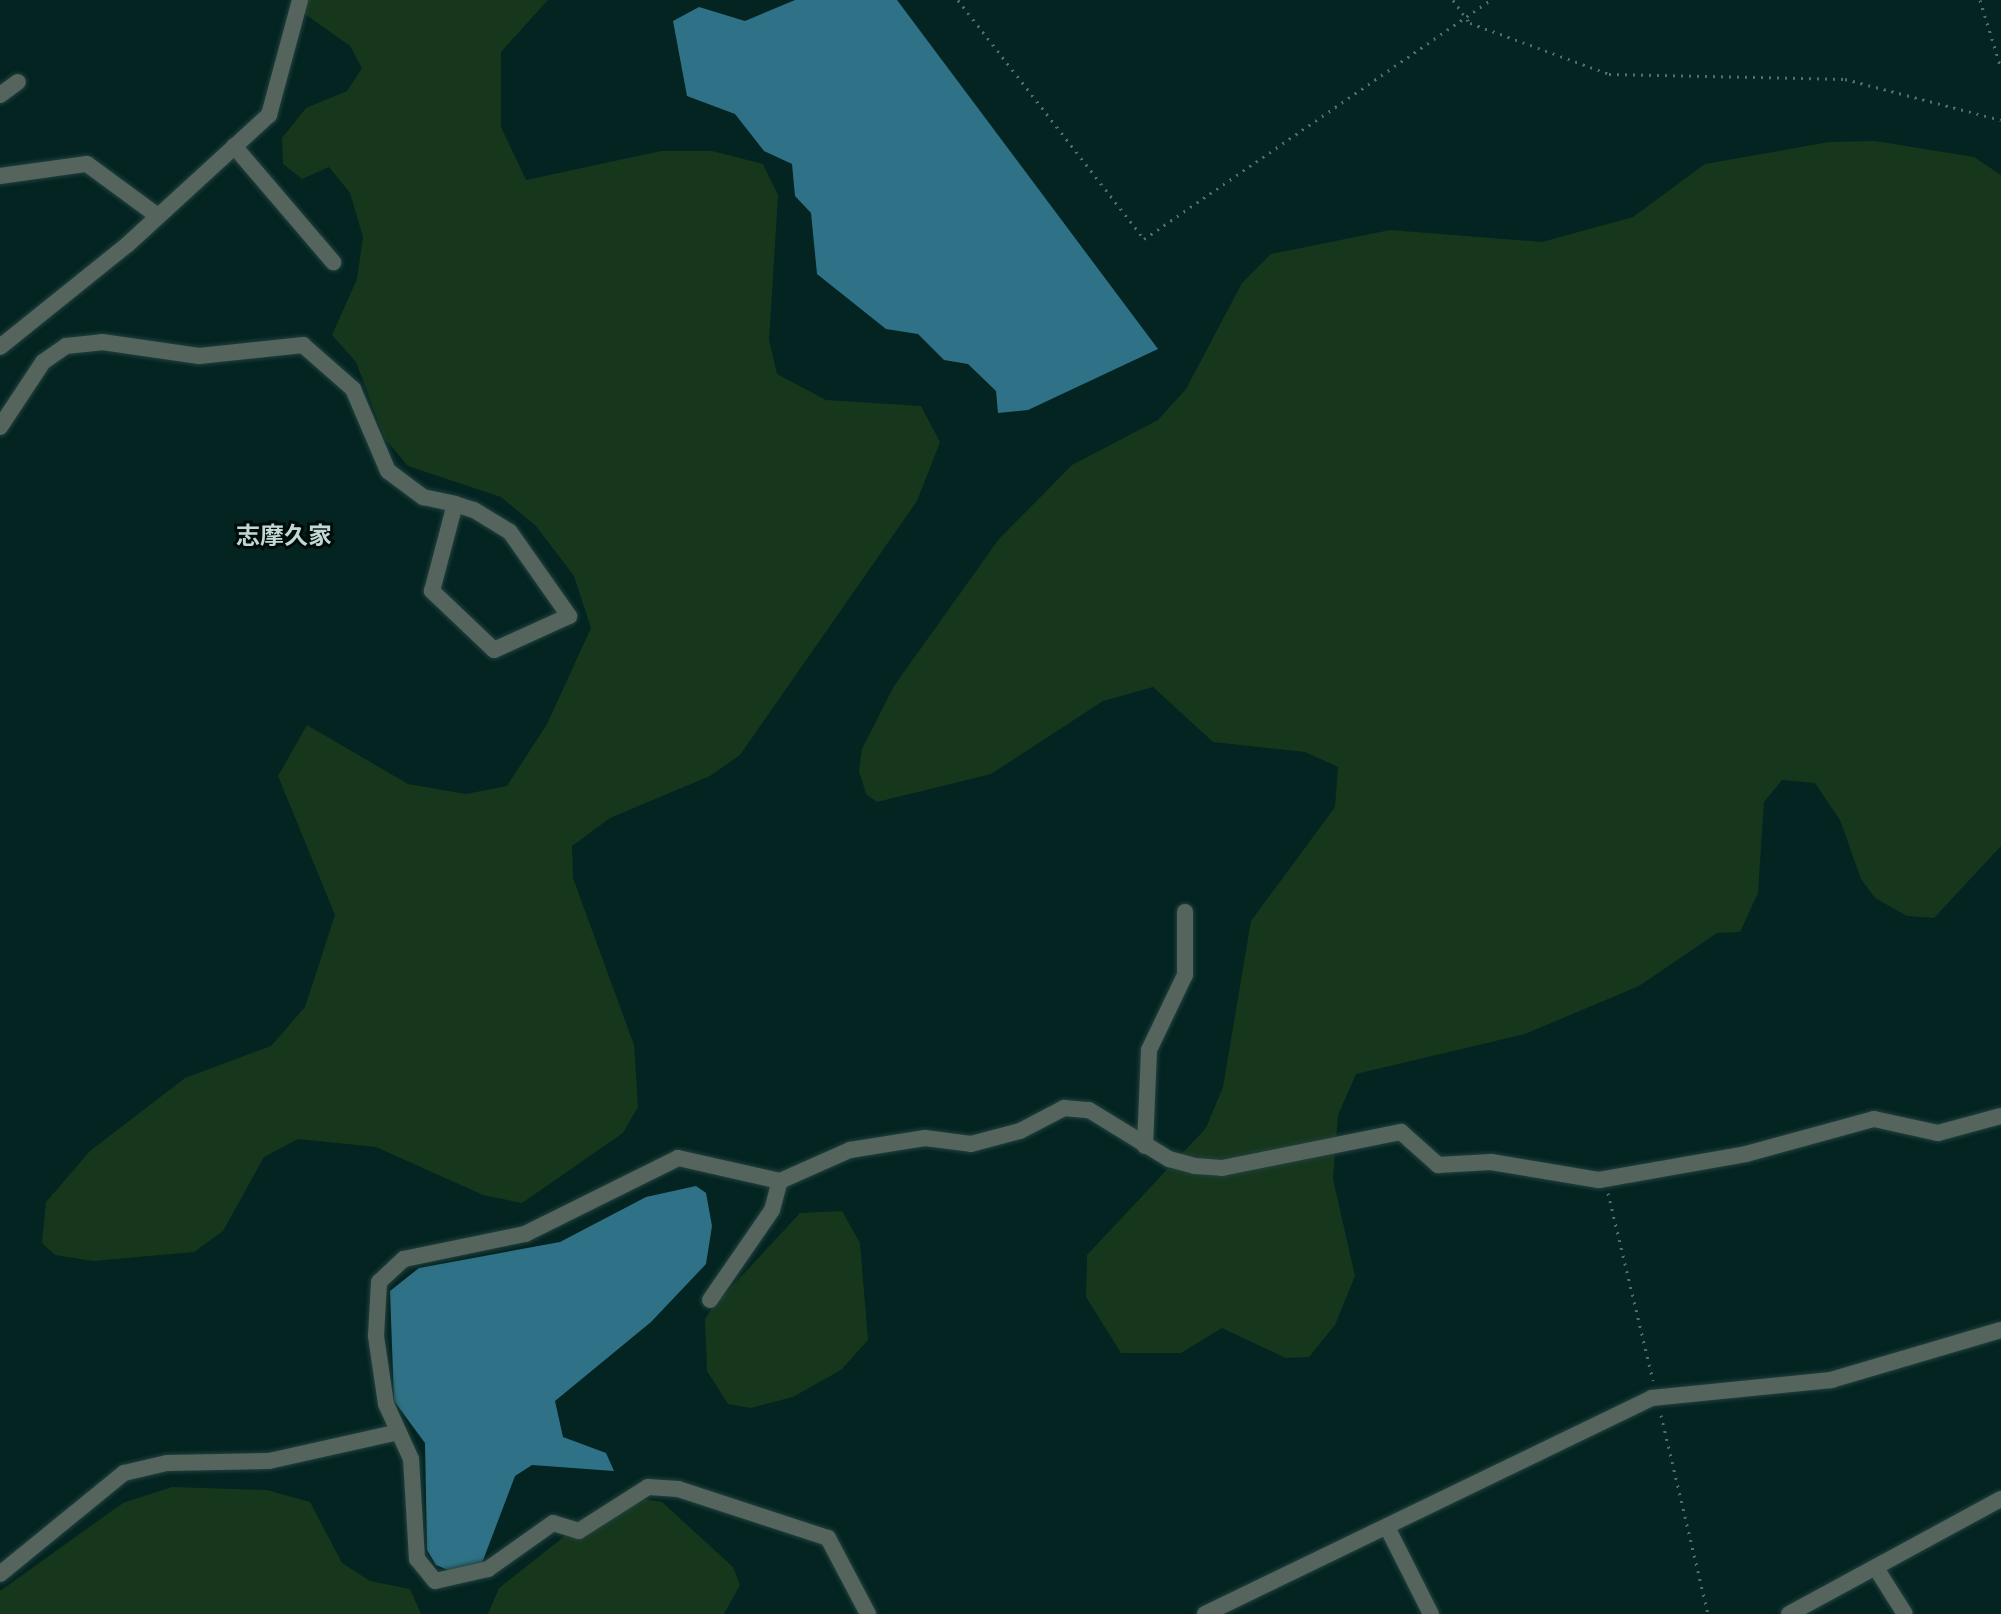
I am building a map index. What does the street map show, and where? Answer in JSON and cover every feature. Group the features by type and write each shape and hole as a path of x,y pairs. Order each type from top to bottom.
{"street":[{"path":"0,347 127,245 155,214 269,115 300,0"},
{"path":"0,95 18,82"},
{"path":"234,146 333,262"},
{"path":"0,176 87,164 155,214"},
{"path":"0,427 43,362 66,346 102,342 199,356 303,345 353,389 388,471 423,497 455,504 510,532 569,616 494,650 432,591 455,504"},
{"path":"1145,1146 1149,1050 1185,975 1185,912"},
{"path":"868,1614 828,1538 678,1489 648,1487 594,1525 579,1531 553,1523 488,1569 435,1581 417,1559 411,1459 386,1404 375,1304 379,1282 404,1259 525,1234 678,1158 780,1181 850,1150 925,1138 971,1144 1020,1131 1064,1108 1089,1110 1169,1159 1222,1168 1401,1132 1438,1165 1491,1162 1599,1180 1746,1154 1874,1119 1938,1133 2001,1116"},
{"path":"710,1300 772,1210 780,1181"},
{"path":"1205,1614 1389,1531 1673,1391 1831,1380 2001,1330"},
{"path":"0,1574 124,1473 167,1463 269,1461 399,1432"},
{"path":"1789,1614 2001,1499"},
{"path":"1389,1531 1431,1614"},
{"path":"1876,1568 1905,1614"}],"path":[{"path":"958,0 1144,239 1490,0"},
{"path":"1453,0 1463,18 1609,74 1845,79 2001,120"},
{"path":"1980,0 2001,68"}],"green space":[{"path":"298,0 548,0 501,52 501,127 526,180 661,151 712,151 763,164 778,195 769,340 777,374 826,400 921,406 940,442 917,501 740,755 710,776 610,818 572,846 573,878 634,1045 638,1107 623,1133 522,1203 483,1195 376,1147 298,1139 264,1157 223,1231 194,1252 93,1261 55,1255 42,1243 46,1202 90,1151 185,1078 271,1046 305,1007 335,915 278,776 307,725 408,784 466,794 507,786 547,724 591,628 574,576 536,526 501,497 408,466 385,439 356,362 332,335 357,279 363,237 350,193 329,167 302,179 283,164 282,138 306,108 347,91 362,68 350,46 302,12"},
{"path":"1875,141 1974,157 2001,175 2001,846 1934,918 1907,916 1875,898 1861,879 1840,820 1815,783 1782,780 1764,802 1758,893 1740,932 1717,933 1639,986 1525,1034 1356,1074 1338,1115 1333,1179 1355,1276 1335,1325 1309,1357 1286,1358 1222,1328 1181,1353 1121,1353 1086,1297 1087,1255 1206,1128 1223,1087 1251,921 1335,807 1338,767 1305,752 1213,742 1153,687 1103,701 991,774 877,802 866,794 859,771 862,749 894,686 999,539 1072,465 1158,420 1186,389 1242,283 1271,254 1390,230 1542,242 1633,217 1705,164 1829,142"},
{"path":"842,1211 860,1243 868,1340 841,1370 793,1397 750,1408 728,1404 707,1371 705,1319 800,1213"},
{"path":"172,1487 267,1490 310,1502 342,1563 370,1581 410,1589 421,1614 0,1614 0,1591 123,1503"},
{"path":"637,1498 662,1502 733,1567 740,1585 724,1614 488,1614 499,1588 604,1505"}],"water":[{"path":"795,0 897,0 1158,349 1028,410 998,413 996,391 968,364 944,360 918,334 886,329 817,274 811,213 795,196 792,164 764,151 735,114 687,96 673,21 699,7 745,21"},
{"path":"696,1186 706,1193 712,1226 706,1264 651,1322 555,1401 563,1437 606,1453 614,1471 532,1465 515,1476 482,1563 453,1572 436,1565 427,1550 425,1443 394,1401 390,1291 419,1268 560,1242 646,1197"}],"district":[{"name":"志摩久家","path":"284,536"}]}
